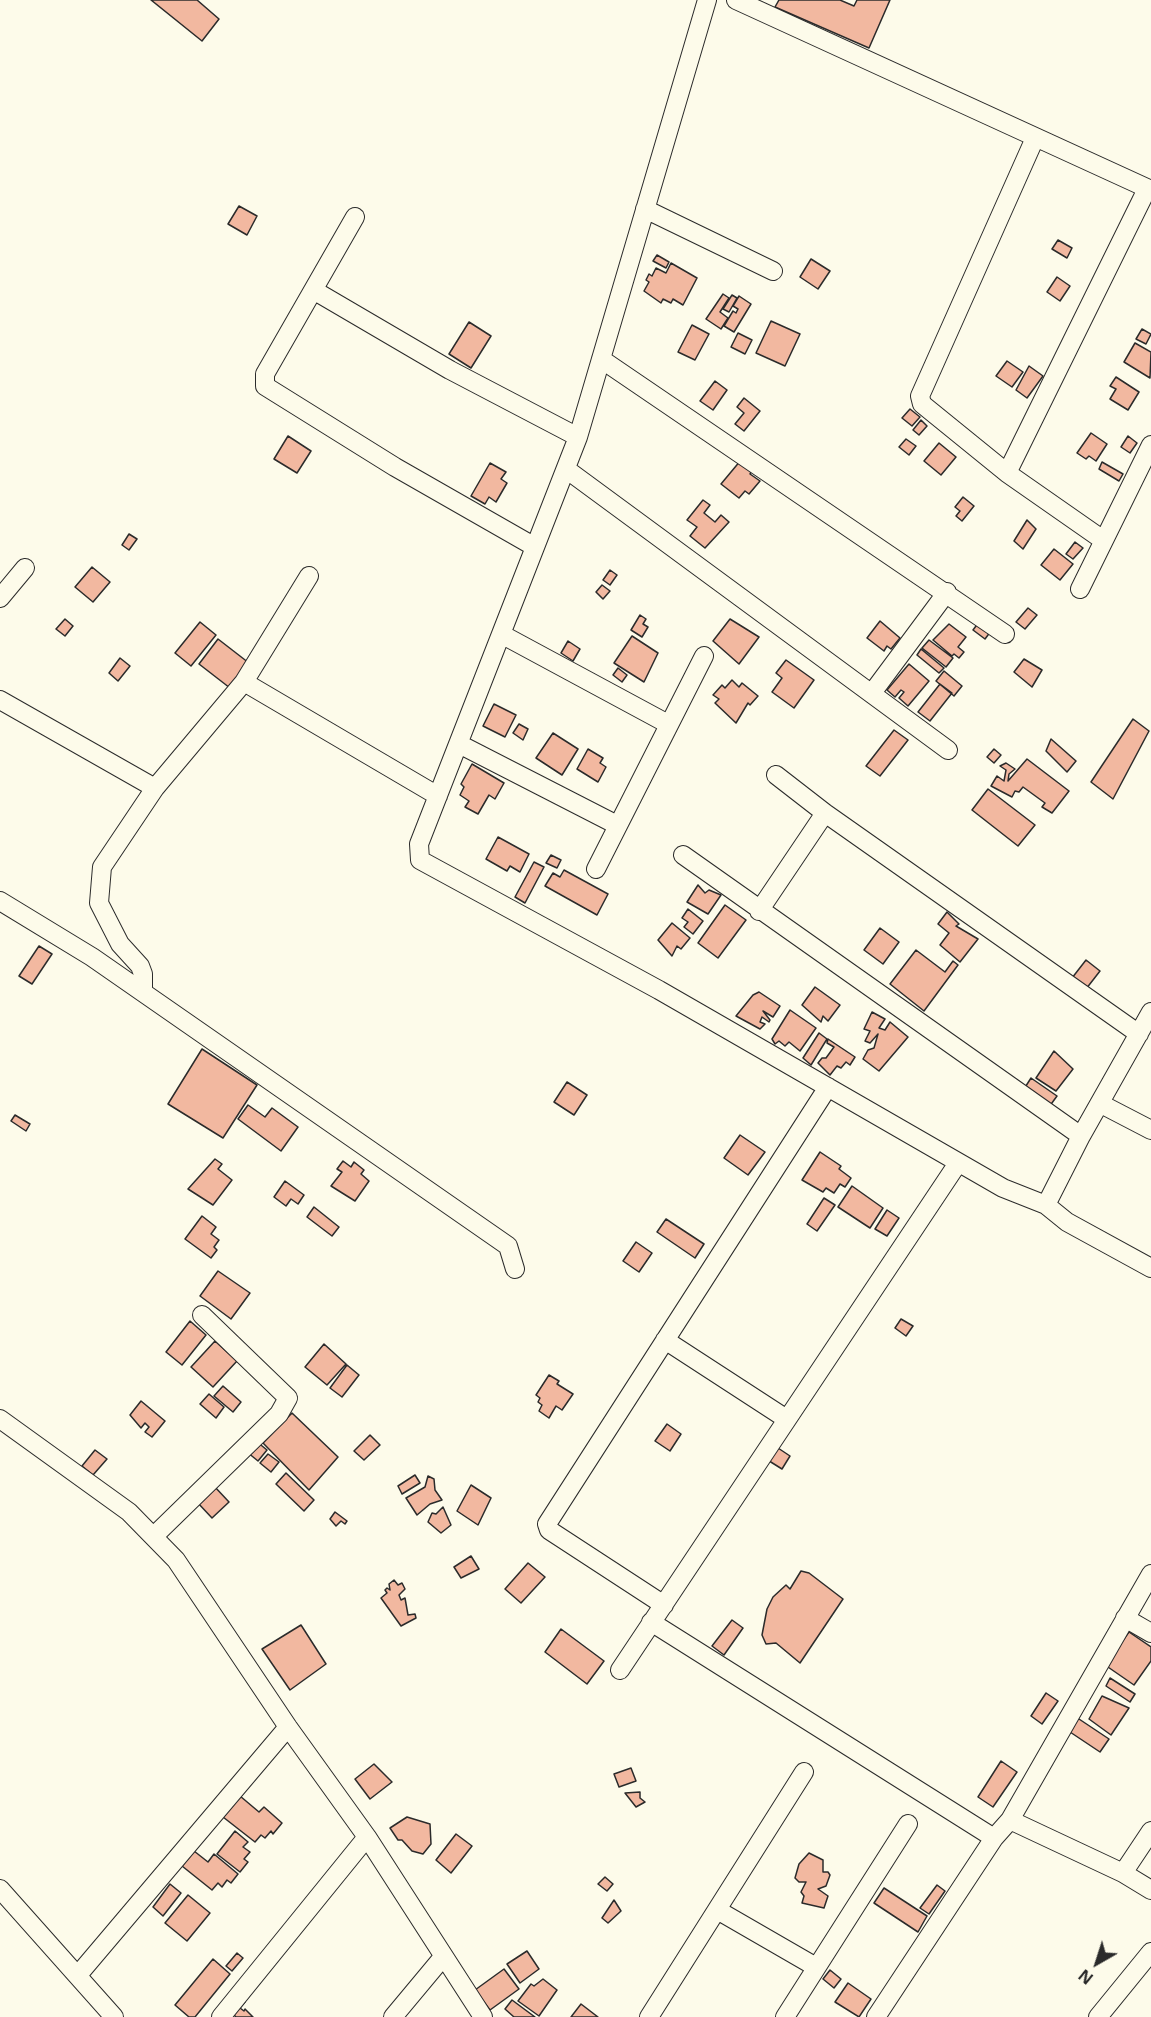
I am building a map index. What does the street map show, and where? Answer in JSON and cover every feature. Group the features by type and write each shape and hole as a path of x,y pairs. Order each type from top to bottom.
{"street":[{"path":"707,0 578,437 419,844 420,860 659,990 1002,1188 1046,1205 1067,1222 1151,1268"},
{"path":"736,0 893,70 1149,190 1007,473"},
{"path":"1035,138 920,396 922,404 1007,473 1103,540"},
{"path":"645,209 773,271"},
{"path":"355,217 315,291 265,374 265,386 395,467 535,547"},
{"path":"315,291 450,370 578,437"},
{"path":"601,359 947,592 1005,634"},
{"path":"1080,589 1151,445"},
{"path":"566,469 948,750"},
{"path":"0,598 25,568"},
{"path":"143,992 143,974 140,966 120,944 99,903 98,885 102,867 155,788 244,682 309,576"},
{"path":"872,693 947,592"},
{"path":"501,634 668,724"},
{"path":"596,869 704,656"},
{"path":"244,682 438,796"},
{"path":"0,700 155,788"},
{"path":"459,744 617,825"},
{"path":"776,775 825,813 1139,1034"},
{"path":"759,911 825,813"},
{"path":"683,855 759,911 1081,1136"},
{"path":"0,901 92,957 508,1246 515,1269"},
{"path":"1046,1205 1081,1136 1101,1104 1151,1011"},
{"path":"664,1605 549,1530 547,1524 828,1087"},
{"path":"1101,1104 1151,1130"},
{"path":"620,1670 785,1418 958,1163"},
{"path":"155,1535 279,1414 288,1398 202,1315"},
{"path":"665,1340 785,1418"},
{"path":"0,1419 129,1512 155,1535 201,1595 288,1727 367,1837 483,2017"},
{"path":"876,2017 994,1838 1010,1820 1151,1574"},
{"path":"1125,1618 1151,1633"},
{"path":"651,1622 994,1838"},
{"path":"78,1975 288,1727"},
{"path":"649,2017 804,1772"},
{"path":"1010,1820 1123,1873 1151,1890"},
{"path":"785,2017 908,1824"},
{"path":"1123,1873 1151,1831"},
{"path":"221,2017 367,1837"},
{"path":"0,1889 114,2017"},
{"path":"718,1911 816,1967"},
{"path":"1098,2017 1151,1952"},
{"path":"393,2017 443,1957"}],"building":[{"path":"151,0 197,0 219,19 202,41"},
{"path":"779,0 840,0 854,6 857,0 890,0 869,48 775,7"},
{"path":"239,206 257,216 247,235 228,224"},
{"path":"1058,240 1072,248 1067,258 1052,249"},
{"path":"657,255 669,262 666,268 653,261"},
{"path":"811,259 830,271 818,289 800,277"},
{"path":"671,263 697,278 683,305 673,299 671,303 663,299 661,303 644,291 649,282 646,280 649,274 652,276 656,268 666,273"},
{"path":"1057,277 1070,286 1060,301 1047,292"},
{"path":"723,294 729,298 720,312 728,318 721,329 706,319"},
{"path":"732,295 737,298 729,312 723,309"},
{"path":"739,296 751,304 734,332 724,326 733,311 736,313 738,309 733,306"},
{"path":"771,321 800,334 785,366 756,353"},
{"path":"469,322 491,336 471,368 449,354"},
{"path":"692,325 709,334 695,360 678,352"},
{"path":"1142,329 1151,334 1146,344 1136,339"},
{"path":"738,333 752,340 745,354 731,347"},
{"path":"1135,343 1151,352 1150,378 1124,362"},
{"path":"1007,361 1023,372 1012,387 996,376"},
{"path":"1029,366 1043,376 1027,398 1016,390"},
{"path":"1116,377 1139,392 1128,410 1110,399 1116,389 1110,386"},
{"path":"715,381 727,390 713,410 700,401"},
{"path":"744,398 760,411 744,431 735,424 744,413 737,407"},
{"path":"910,409 920,417 912,426 902,418"},
{"path":"921,420 927,426 919,435 913,430"},
{"path":"1091,433 1107,444 1096,461 1089,456 1086,459 1077,453"},
{"path":"288,436 311,451 297,473 274,459"},
{"path":"1128,436 1137,443 1130,453 1121,447"},
{"path":"906,439 916,446 909,455 899,447"},
{"path":"939,443 956,457 941,475 924,461"},
{"path":"741,460 753,469 750,474 760,481 749,494 745,491 739,498 721,484"},
{"path":"1102,462 1123,474 1119,481 1099,469"},
{"path":"490,463 506,472 501,479 507,483 496,502 489,497 485,504 471,496"},
{"path":"963,497 974,506 962,521 956,516 960,511 955,507"},
{"path":"703,500 710,505 704,513 715,522 721,515 729,522 705,548 690,536 697,527 687,520"},
{"path":"1027,520 1036,529 1023,549 1014,541"},
{"path":"129,534 137,539 129,550 122,545"},
{"path":"1075,542 1083,548 1073,559 1066,554"},
{"path":"1054,549 1073,564 1060,580 1041,565"},
{"path":"92,567 110,582 93,602 75,587"},
{"path":"610,570 617,575 610,585 603,580"},
{"path":"602,585 610,591 603,599 596,592"},
{"path":"1028,608 1037,615 1025,629 1016,622"},
{"path":"640,615 646,619 643,624 648,627 642,637 631,630"},
{"path":"65,619 73,626 65,636 56,629"},
{"path":"730,619 759,637 739,664 713,641"},
{"path":"880,621 900,638 891,649 887,646 884,651 867,638"},
{"path":"200,622 216,635 191,666 175,653"},
{"path":"979,622 991,631 985,639 973,630"},
{"path":"949,624 966,637 958,647 964,652 959,658 954,654 952,656 933,640"},
{"path":"632,636 658,653 644,682 614,663"},
{"path":"218,639 249,663 230,688 199,664"},
{"path":"929,640 953,658 946,667 922,648"},
{"path":"568,641 580,649 573,661 561,653"},
{"path":"921,649 944,668 939,673 917,655"},
{"path":"120,658 130,666 118,681 109,673"},
{"path":"1024,659 1042,670 1032,687 1014,672"},
{"path":"786,660 814,680 794,708 772,692 782,678 776,673"},
{"path":"909,664 929,681 908,706 899,698 904,692 901,690 895,697 887,690"},
{"path":"618,668 627,675 622,682 613,675"},
{"path":"944,671 962,686 954,696 936,681"},
{"path":"732,680 739,687 742,683 758,696 750,705 748,703 736,723 715,703 719,699 713,695 722,685 725,688"},
{"path":"940,684 952,693 930,721 918,712"},
{"path":"494,704 516,715 505,737 483,726"},
{"path":"1133,719 1149,731 1113,799 1091,782"},
{"path":"519,724 528,729 523,740 513,733"},
{"path":"894,730 908,740 880,776 866,766"},
{"path":"553,733 578,749 562,775 536,758"},
{"path":"1051,739 1076,761 1067,772 1046,751"},
{"path":"588,749 603,758 600,763 606,767 598,782 577,769"},
{"path":"994,749 1001,755 994,763 987,757"},
{"path":"1027,759 1069,791 1052,813 1042,807 1045,803 1023,787 1019,792 1015,791 1012,797 991,786 997,776 1004,781 1006,770 1000,766 1006,763 1015,769 1009,774 1008,781"},
{"path":"472,764 504,783 495,799 489,795 478,814 465,807 469,801 460,795 464,787 461,784"},
{"path":"988,789 1035,825 1018,846 972,810"},
{"path":"498,837 529,854 520,872 510,866 507,871 486,859"},
{"path":"551,855 561,860 557,868 546,863"},
{"path":"534,862 544,867 525,903 515,897"},
{"path":"564,870 608,894 597,915 545,886 553,873 560,877"},
{"path":"698,885 705,893 709,890 721,895 708,914 687,902"},
{"path":"725,905 746,920 718,958 698,943"},
{"path":"688,909 703,921 693,934 684,927 688,922 682,918"},
{"path":"947,912 959,924 956,926 978,939 960,962 940,945 949,933 938,924"},
{"path":"672,923 690,938 681,949 677,946 672,956 658,940"},
{"path":"880,928 899,942 883,964 864,950"},
{"path":"39,946 52,954 32,984 19,976"},
{"path":"916,950 945,972 953,961 958,965 924,1011 890,984"},
{"path":"1086,960 1100,971 1086,989 1072,978"},
{"path":"815,987 840,1005 828,1021 823,1016 821,1022 802,1005"},
{"path":"759,992 780,1006 773,1017 763,1011 770,1020 769,1022 762,1017 760,1022 765,1024 760,1029 736,1016 753,995"},
{"path":"790,1010 816,1028 800,1051 789,1042 785,1046 779,1041 775,1044 772,1039"},
{"path":"872,1012 885,1019 879,1028 885,1030 890,1022 908,1037 879,1071 863,1059 868,1050 874,1048 878,1034 870,1043 865,1041 870,1031 864,1029"},
{"path":"819,1033 827,1039 811,1065 803,1058"},
{"path":"828,1039 855,1057 850,1065 846,1062 841,1068 837,1066 830,1075 818,1063 822,1058 826,1058 834,1047 827,1043"},
{"path":"202,1049 257,1085 223,1138 168,1104"},
{"path":"1054,1051 1073,1069 1056,1091 1036,1078"},
{"path":"1031,1078 1057,1096 1049,1107 1024,1089"},
{"path":"567,1082 587,1095 574,1115 554,1102"},
{"path":"248,1105 265,1117 272,1108 298,1127 281,1151 238,1119"},
{"path":"15,1115 30,1124 26,1131 11,1121"},
{"path":"740,1135 765,1152 748,1175 724,1158"},
{"path":"820,1152 841,1166 839,1169 851,1178 845,1187 840,1184 834,1193 826,1188 823,1192 802,1180"},
{"path":"215,1159 222,1164 218,1169 232,1180 213,1205 188,1189"},
{"path":"343,1161 351,1167 354,1162 364,1170 361,1174 369,1181 355,1201 331,1186 342,1172 337,1169"},
{"path":"285,1181 304,1195 298,1204 291,1199 286,1206 274,1197"},
{"path":"852,1186 883,1208 870,1228 838,1207"},
{"path":"824,1198 835,1205 817,1231 807,1224"},
{"path":"314,1207 339,1227 332,1236 307,1217"},
{"path":"887,1210 899,1218 887,1236 875,1229"},
{"path":"202,1216 216,1227 211,1234 219,1240 214,1247 217,1250 211,1258 185,1239"},
{"path":"666,1219 704,1244 695,1258 657,1232"},
{"path":"636,1242 652,1253 639,1272 623,1261"},
{"path":"218,1271 250,1293 231,1319 200,1296"},
{"path":"901,1319 913,1326 906,1336 895,1328"},
{"path":"190,1321 206,1335 182,1365 166,1352"},
{"path":"215,1341 237,1361 213,1387 191,1367"},
{"path":"324,1344 346,1364 327,1385 305,1367"},
{"path":"347,1365 359,1375 342,1397 330,1388"},
{"path":"549,1375 559,1381 557,1384 573,1394 562,1410 556,1406 549,1418 539,1411 542,1405 538,1402 540,1398 536,1395"},
{"path":"223,1386 241,1402 233,1412 214,1396"},
{"path":"209,1394 224,1407 216,1418 200,1404"},
{"path":"141,1401 165,1421 152,1437 145,1432 149,1427 145,1423 141,1428 130,1415"},
{"path":"292,1413 338,1457 309,1490 263,1443"},
{"path":"667,1424 681,1434 670,1451 655,1441"},
{"path":"370,1435 380,1445 364,1460 354,1451"},
{"path":"256,1441 267,1450 258,1461 247,1452"},
{"path":"775,1446 790,1456 782,1469 766,1459"},
{"path":"95,1450 107,1459 93,1475 82,1466"},
{"path":"268,1454 279,1462 271,1472 260,1463"},
{"path":"286,1473 314,1500 304,1511 276,1484"},
{"path":"415,1475 420,1483 402,1494 398,1486"},
{"path":"428,1476 434,1479 435,1490 442,1500 430,1504 417,1515 406,1498 425,1487"},
{"path":"471,1485 491,1498 478,1525 457,1511"},
{"path":"214,1486 229,1502 212,1518 197,1502"},
{"path":"443,1507 451,1525 441,1533 428,1522 432,1513 436,1514"},
{"path":"335,1512 347,1521 345,1524 341,1521 336,1526 330,1519"},
{"path":"471,1556 479,1569 461,1578 454,1567"},
{"path":"528,1563 545,1577 521,1603 505,1589"},
{"path":"801,1571 809,1573 843,1599 800,1663 776,1643 766,1644 762,1635 767,1609 773,1597 786,1585 790,1589"},
{"path":"394,1580 398,1585 402,1583 405,1589 399,1595 401,1600 405,1598 408,1615 415,1614 416,1618 401,1626 381,1598 387,1593 385,1590 387,1588 390,1590 389,1584"},
{"path":"732,1620 743,1628 724,1655 712,1646"},
{"path":"301,1625 326,1664 290,1690 262,1649"},
{"path":"561,1629 604,1661 587,1684 545,1652"},
{"path":"1129,1632 1151,1647 1151,1661 1134,1685 1105,1665"},
{"path":"1110,1678 1135,1694 1130,1702 1106,1686"},
{"path":"1046,1693 1058,1701 1042,1724 1031,1716"},
{"path":"1102,1696 1129,1708 1111,1735 1089,1719"},
{"path":"1076,1717 1109,1739 1100,1752 1067,1730"},
{"path":"1001,1761 1017,1772 993,1807 978,1797"},
{"path":"374,1764 392,1782 370,1799 355,1779"},
{"path":"631,1768 636,1781 619,1787 614,1774"},
{"path":"640,1792 640,1798 645,1802 636,1807 625,1793"},
{"path":"240,1796 259,1812 264,1807 282,1823 273,1834 271,1831 265,1838 261,1835 255,1842 223,1817"},
{"path":"407,1817 430,1824 431,1844 423,1854 412,1851 402,1840 398,1840 390,1828"},
{"path":"235,1831 248,1842 243,1847 250,1852 244,1859 248,1862 240,1872 217,1854"},
{"path":"456,1834 472,1846 451,1873 436,1860"},
{"path":"194,1851 208,1862 214,1854 238,1874 231,1883 227,1880 222,1887 218,1883 212,1890 182,1866"},
{"path":"809,1853 823,1860 823,1872 828,1872 830,1875 826,1886 818,1889 828,1896 824,1908 802,1903 804,1896 801,1892 806,1882 799,1882 795,1878 799,1864"},
{"path":"605,1877 613,1884 607,1891 598,1884"},
{"path":"170,1884 181,1893 163,1916 153,1907"},
{"path":"937,1885 945,1891 929,1914 920,1908"},
{"path":"884,1888 927,1916 918,1932 874,1903"},
{"path":"188,1895 210,1913 187,1941 165,1923"},
{"path":"614,1900 621,1911 608,1923 602,1918"},
{"path":"527,1951 539,1969 520,1983 507,1964"},
{"path":"237,1953 243,1958 232,1971 226,1966"},
{"path":"213,1959 230,1974 195,2017 189,2017 175,2005"},
{"path":"504,1969 519,1989 490,2010 475,1990"},
{"path":"830,1970 841,1979 834,1988 823,1979"},
{"path":"543,1979 557,1990 539,2016 518,2001 531,1984 534,1986"},
{"path":"848,1983 871,1999 859,2017 835,2002"},
{"path":"239,1998 245,2002 240,2008 244,2011 245,2009 253,2017 236,2017 233,2014"},
{"path":"512,2000 535,2017 514,2017 505,2009"},
{"path":"581,2004 598,2017 571,2017"}]}
